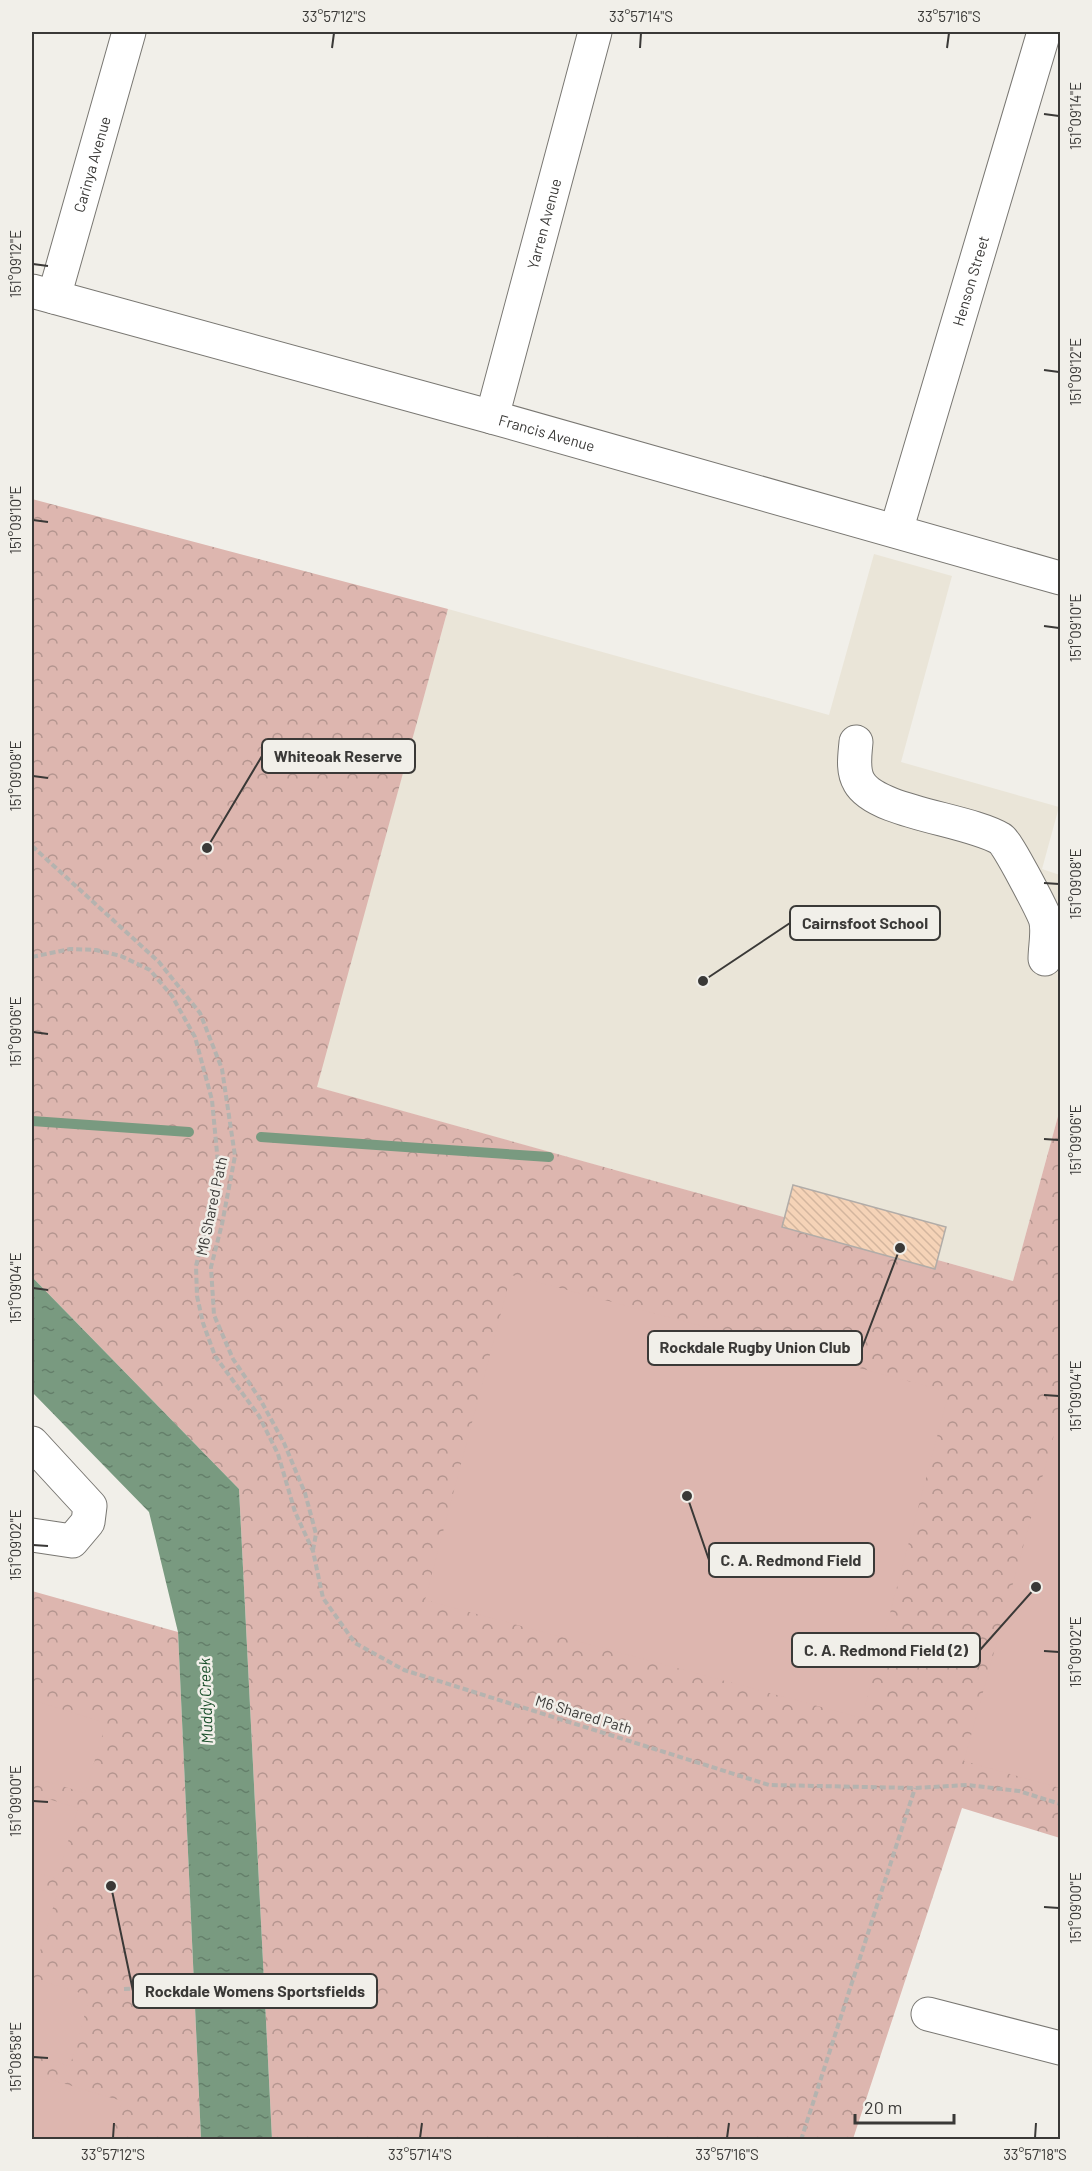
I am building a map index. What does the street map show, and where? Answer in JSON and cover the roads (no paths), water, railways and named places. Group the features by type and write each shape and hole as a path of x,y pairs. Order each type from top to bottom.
{"street":[{"name":"Carinya Avenue","path":"43,294 129,32"},
{"name":"Yarren Avenue","path":"492,417 595,32"},
{"name":"Henson Street","path":"896,531 1044,32"},
{"name":"Francis Avenue","path":"43,294 492,417 1060,578"},
{"path":"856,742 854,764 858,782 867,793 885,802 980,829 1004,840 1053,921 1045,959"},
{"path":"32,1443 90,1506 88,1521 72,1541 32,1535"},
{"path":"928,2014 1060,2048"}],"water":[{"name":"Muddy Creek","path":"32,1277 239,1489 272,2139 201,2139 178,1632 149,1512 32,1392"}],"waterway":[{"path":"32,1121 189,1132"},
{"path":"261,1137 549,1157"}],"place":[{"name":"Whiteoak Reserve","path":"207,848"},
{"name":"Cairnsfoot School","path":"703,981"},
{"name":"Rockdale Rugby Union Club","path":"900,1248"},
{"name":"C. A. Redmond Field","path":"687,1496"},
{"name":"C. A. Redmond Field (2)","path":"1036,1587"},
{"name":"Rockdale Womens Sportsfields","path":"111,1886"}]}
